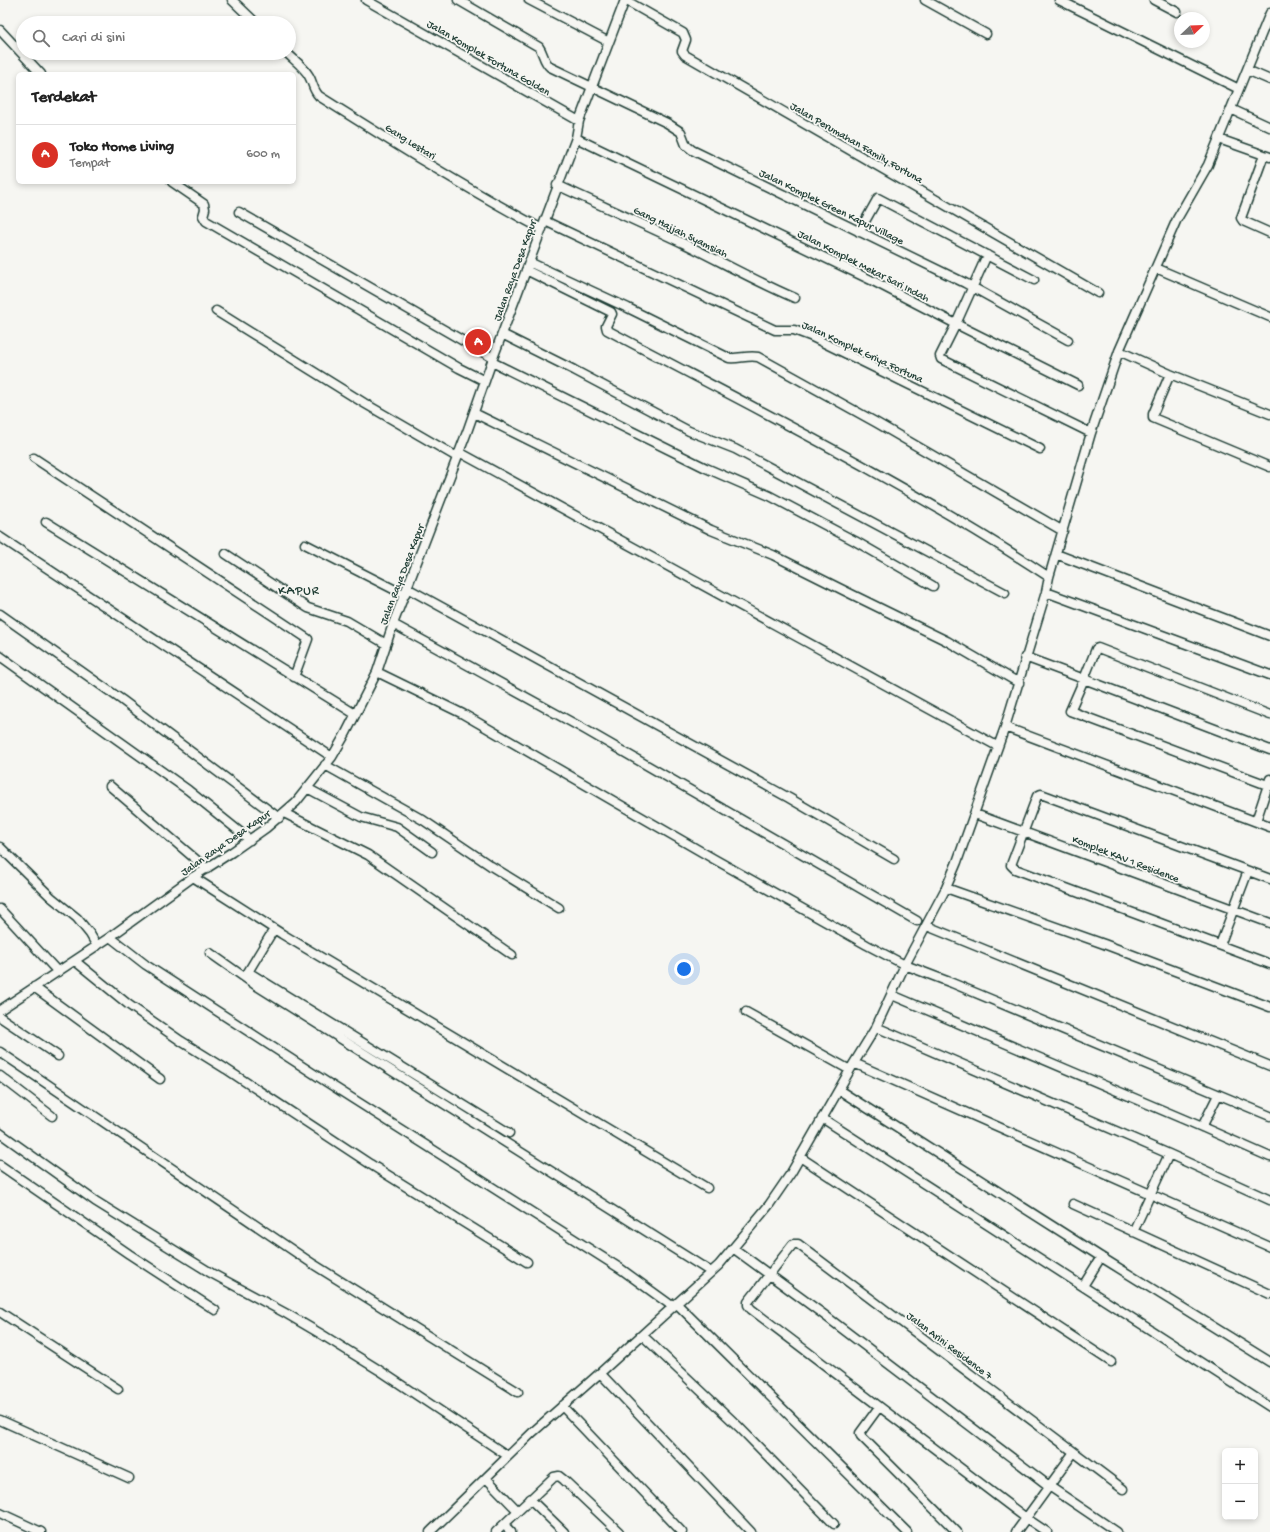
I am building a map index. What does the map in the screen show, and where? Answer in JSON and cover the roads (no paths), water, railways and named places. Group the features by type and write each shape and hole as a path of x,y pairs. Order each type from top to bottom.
{"street":[{"path":"232,0 249,16"},
{"name":"Jalan Komplek Fortuna Golden","path":"366,0 580,121"},
{"name":"Jalan Komplek Green Kapur Village","path":"458,0 538,47 544,61 550,67 667,122 681,132 686,145 692,150 971,287 1068,340"},
{"path":"530,0 609,42"},
{"name":"Jalan Raya Desa Kapur","path":"0,1010 97,946 193,878 250,840 282,816 332,757 377,672 393,624 474,413 502,334 576,138 580,121 592,87 625,0"},
{"name":"Jalan Perumahan Family Fortuna","path":"625,0 683,33 686,40 682,51 685,55 1098,293"},
{"path":"925,0 986,34"},
{"path":"1059,0 1239,89"},
{"path":"1154,0 1177,12"},
{"path":"434,1530 532,1432 600,1373 674,1304 711,1272 733,1248 769,1205 791,1174 876,1026 905,965 946,888 975,814 1019,682 1025,657 1046,592 1049,577 1092,433 1119,351 1177,219 1208,165 1270,13"},
{"path":"0,30 16,48"},
{"path":"27,60 38,72"},
{"name":"Gang Lestari","path":"294,60 306,72 319,96 420,160 495,204 542,229"},
{"path":"1246,70 1270,80"},
{"path":"1231,109 1270,127"},
{"name":"Jalan Komplek Mekar Sari Indah","path":"576,138 873,281 1078,385"},
{"path":"1219,139 1267,156 1241,217 1243,221 1270,233"},
{"path":"175,184 204,204 205,209 203,216 206,221 459,368 485,381"},
{"name":"Gang Hajjah Syamsiah","path":"557,186 628,217 705,254 762,284 795,298"},
{"path":"860,232 878,198 1034,280"},
{"path":"239,212 493,360 706,468 770,496 855,541 933,586"},
{"name":"Jalan Komplek Griya Fortuna","path":"545,221 775,330 794,330 833,346 1040,449"},
{"path":"987,255 940,356 941,359 1092,433"},
{"path":"528,266 628,308 729,358 752,356 758,357 864,416 1063,531"},
{"path":"528,266 610,312 612,314 606,326 607,330 795,429 944,511 1004,547 1049,577"},
{"path":"1156,268 1270,317"},
{"path":"216,311 364,403 997,746"},
{"path":"502,334 689,431 735,449 1005,593"},
{"path":"1119,351 1170,374 1270,414"},
{"path":"1170,374 1153,414 1153,418 1270,467"},
{"path":"474,413 711,530 773,554 948,641 1019,682"},
{"path":"34,458 308,639 294,676"},
{"path":"46,522 355,714"},
{"path":"0,537 332,757"},
{"path":"305,544 406,591 775,790 894,859"},
{"path":"226,554 308,608 347,621 386,644"},
{"path":"1056,554 1270,636"},
{"path":"1046,592 1270,675"},
{"path":"0,614 282,816 368,855 512,955"},
{"path":"393,624 584,729 917,921"},
{"path":"1256,821 1269,783 1070,710 1096,649 1098,648 1270,715"},
{"path":"0,656 188,790 250,840"},
{"path":"1025,657 1270,750"},
{"path":"377,672 463,714 714,859 905,965 966,988 1270,1116"},
{"path":"1005,727 1270,826"},
{"path":"325,765 423,820 491,866 560,908"},
{"path":"110,786 207,869"},
{"path":"307,788 361,817 397,827 432,852"},
{"path":"1270,879 1041,794 1037,796 1011,865 1013,868 1270,964"},
{"name":"Komplek KAV 1 Residence","path":"975,814 1270,923"},
{"path":"0,847 51,897 77,918 90,934 97,946"},
{"path":"1220,946 1248,871"},
{"path":"193,878 274,929 707,1188"},
{"path":"946,888 1104,944 1270,1007"},
{"path":"0,909 58,972"},
{"path":"927,926 1270,1066"},
{"path":"274,929 248,972 509,1133"},
{"path":"110,937 146,965 674,1304 907,1532"},
{"path":"210,954 254,984 711,1272"},
{"path":"75,960 129,1005 180,1041 226,1069 370,1164 527,1262"},
{"path":"34,987 160,1079"},
{"path":"892,995 1202,1126 1270,1157"},
{"path":"746,1012 852,1066 1150,1194 1270,1248"},
{"path":"0,1017 58,1056"},
{"path":"876,1026 1169,1154 1270,1200"},
{"path":"0,1052 314,1264 518,1392"},
{"path":"0,1076 52,1116"},
{"path":"839,1090 1101,1257 1270,1362"},
{"path":"1202,1126 1218,1095"},
{"path":"822,1118 1270,1407"},
{"path":"0,1133 101,1205 211,1273 321,1334 379,1370 508,1456"},
{"path":"1133,1232 1169,1154"},
{"path":"800,1157 1111,1362"},
{"path":"0,1165 129,1254 215,1310"},
{"path":"1073,1204 1270,1294"},
{"name":"Jalan Arini Residence 7","path":"1048,1532 1026,1518 878,1407 751,1309 748,1302 793,1244 798,1244 1123,1489"},
{"path":"733,1248 770,1274 1049,1486 1117,1532"},
{"path":"1083,1286 1101,1257"},
{"path":"0,1312 118,1389"},
{"path":"642,1335 739,1427 834,1524"},
{"path":"600,1373 751,1532"},
{"path":"562,1406 682,1532"},
{"path":"878,1407 860,1432 861,1436 957,1532"},
{"path":"0,1420 129,1478"},
{"path":"1016,1532 1074,1452"},
{"path":"496,1532 554,1477 561,1477 619,1532"},
{"path":"486,1478 518,1511"},
{"path":"530,1499 564,1532"},
{"path":"0,1513 41,1532"},
{"path":"504,1525 511,1532"}],"place":[{"name":"Toko Home Living","path":"478,342"}],"district":[{"name":"KAPUR","path":"299,589"}]}
